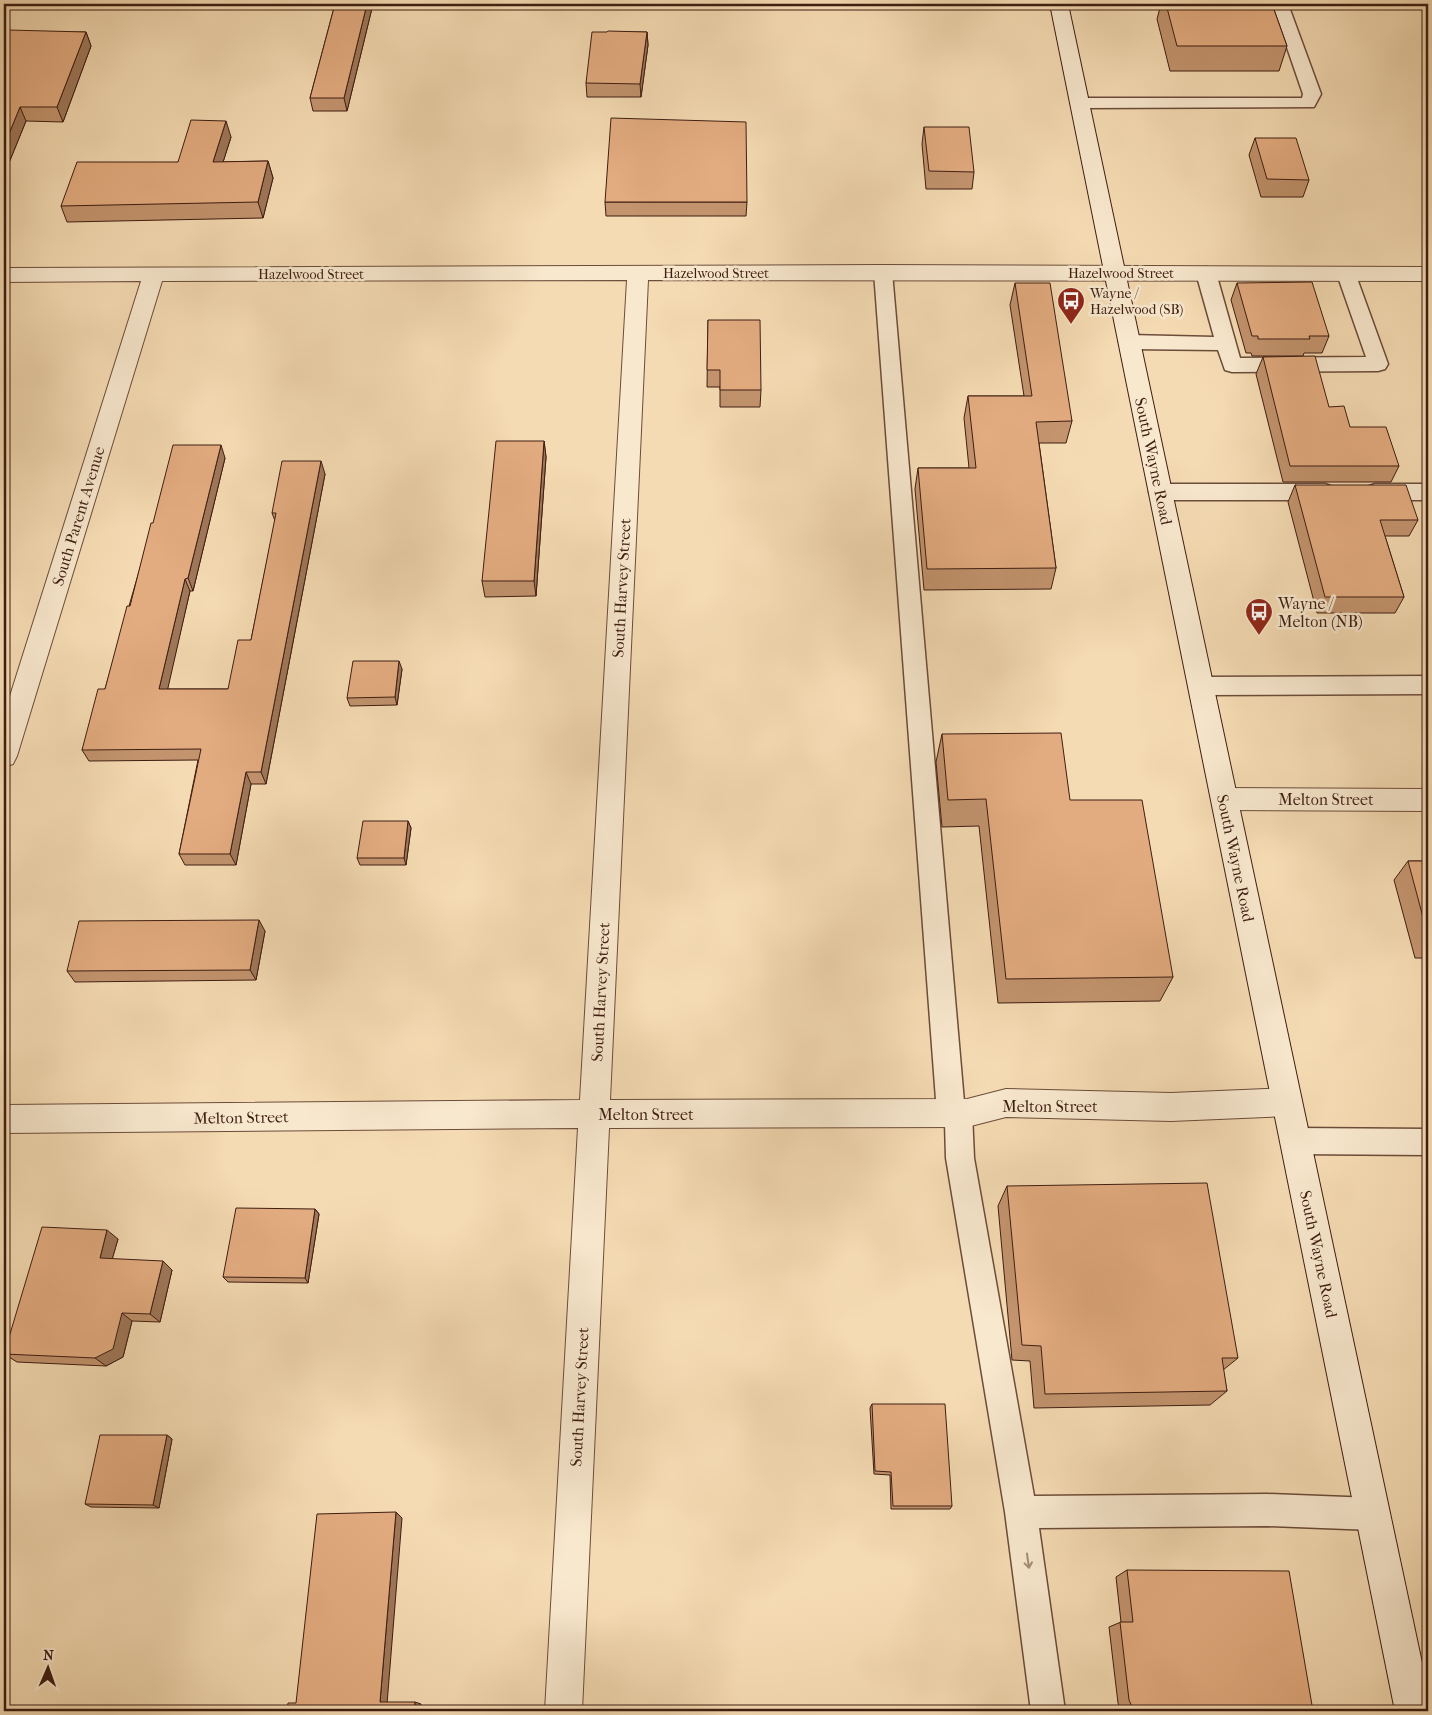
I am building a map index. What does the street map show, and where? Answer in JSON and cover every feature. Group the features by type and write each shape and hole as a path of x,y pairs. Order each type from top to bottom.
{"street":[{"name":"South Wayne Road","path":"1059,4 1414,1711"},
{"name":"Hazelwood Street","path":"4,275 883,272 1428,274"},
{"name":"South Harvey Street","path":"563,1711 638,273"},
{"name":"South Parent Avenue","path":"4,756 153,275"},
{"name":"Melton Street","path":"1224,799 1428,800"},
{"name":"Melton Street","path":"4,1119 967,1113 1006,1103 1171,1107 1287,1102"}],"lane":[{"path":"1080,103 1308,103 1312,94 1280,4"},
{"path":"883,272 954,1113 960,1158 1022,1512 1048,1711"},
{"path":"1206,273 1232,365 1378,364 1347,274"},
{"path":"1129,342 1226,344"},
{"path":"1160,492 1428,492"},
{"path":"1201,686 1428,685"},
{"path":"1295,1141 1428,1142"},
{"path":"1022,1512 1266,1510 1373,1514"}],"building":[{"path":"335,4 367,4 344,98 310,98"},
{"path":"1166,4 1272,4 1287,46 1177,46"},
{"path":"8,30 86,32 57,107 20,107 4,146 4,32"},
{"path":"592,32 647,32 640,84 586,83"},
{"path":"611,118 746,122 747,202 605,202"},
{"path":"191,120 226,121 213,162 268,161 258,202 61,206 77,162 178,162"},
{"path":"924,127 969,127 974,172 929,171"},
{"path":"1255,138 1296,138 1309,180 1267,179"},
{"path":"1312,282 1329,336 1309,336 1310,339 1258,339 1258,336 1252,336 1237,283"},
{"path":"1015,283 1050,283 1072,421 1036,422 1056,568 927,569 918,468 976,468 968,396 1032,396"},
{"path":"708,320 760,320 761,390 720,390 720,370 707,370"},
{"path":"1315,356 1329,407 1344,406 1350,427 1386,427 1399,466 1290,466 1263,357"},
{"path":"496,441 544,441 534,581 482,581"},
{"path":"173,445 221,445 188,578 185,579 159,689 228,689 238,640 251,640 276,513 272,513 282,461 321,461 261,772 246,772 230,854 179,854 201,749 82,750 98,689 105,689 127,606 130,606"},
{"path":"1295,485 1406,485 1418,520 1380,520 1404,597 1325,597"},
{"path":"353,661 399,661 395,697 347,698"},
{"path":"1061,733 1070,800 1142,800 1173,977 1006,979 986,799 948,800 942,734"},
{"path":"363,821 408,821 404,858 357,858"},
{"path":"1408,861 1428,861 1428,936"},
{"path":"259,920 250,970 67,971 79,921"},
{"path":"1207,1183 1238,1358 1222,1358 1227,1391 1045,1394 1041,1346 1022,1345 1007,1186"},
{"path":"236,1208 315,1209 305,1278 223,1277"},
{"path":"42,1227 107,1230 100,1258 163,1261 150,1314 122,1313 113,1349 95,1358 4,1354"},
{"path":"872,1404 945,1404 952,1506 893,1506 891,1472 875,1471"},
{"path":"100,1435 167,1435 153,1505 85,1504"},
{"path":"396,1512 380,1702 415,1702 414,1711 287,1711 288,1703 296,1703 317,1514"},
{"path":"1127,1570 1289,1571 1313,1711 1134,1711 1129,1700 1120,1622 1133,1622"}],"place":[{"name":"Wayne / Hazelwood (SB)","path":"1071,325"},
{"name":"Wayne / Melton (NB)","path":"1259,636"}]}
